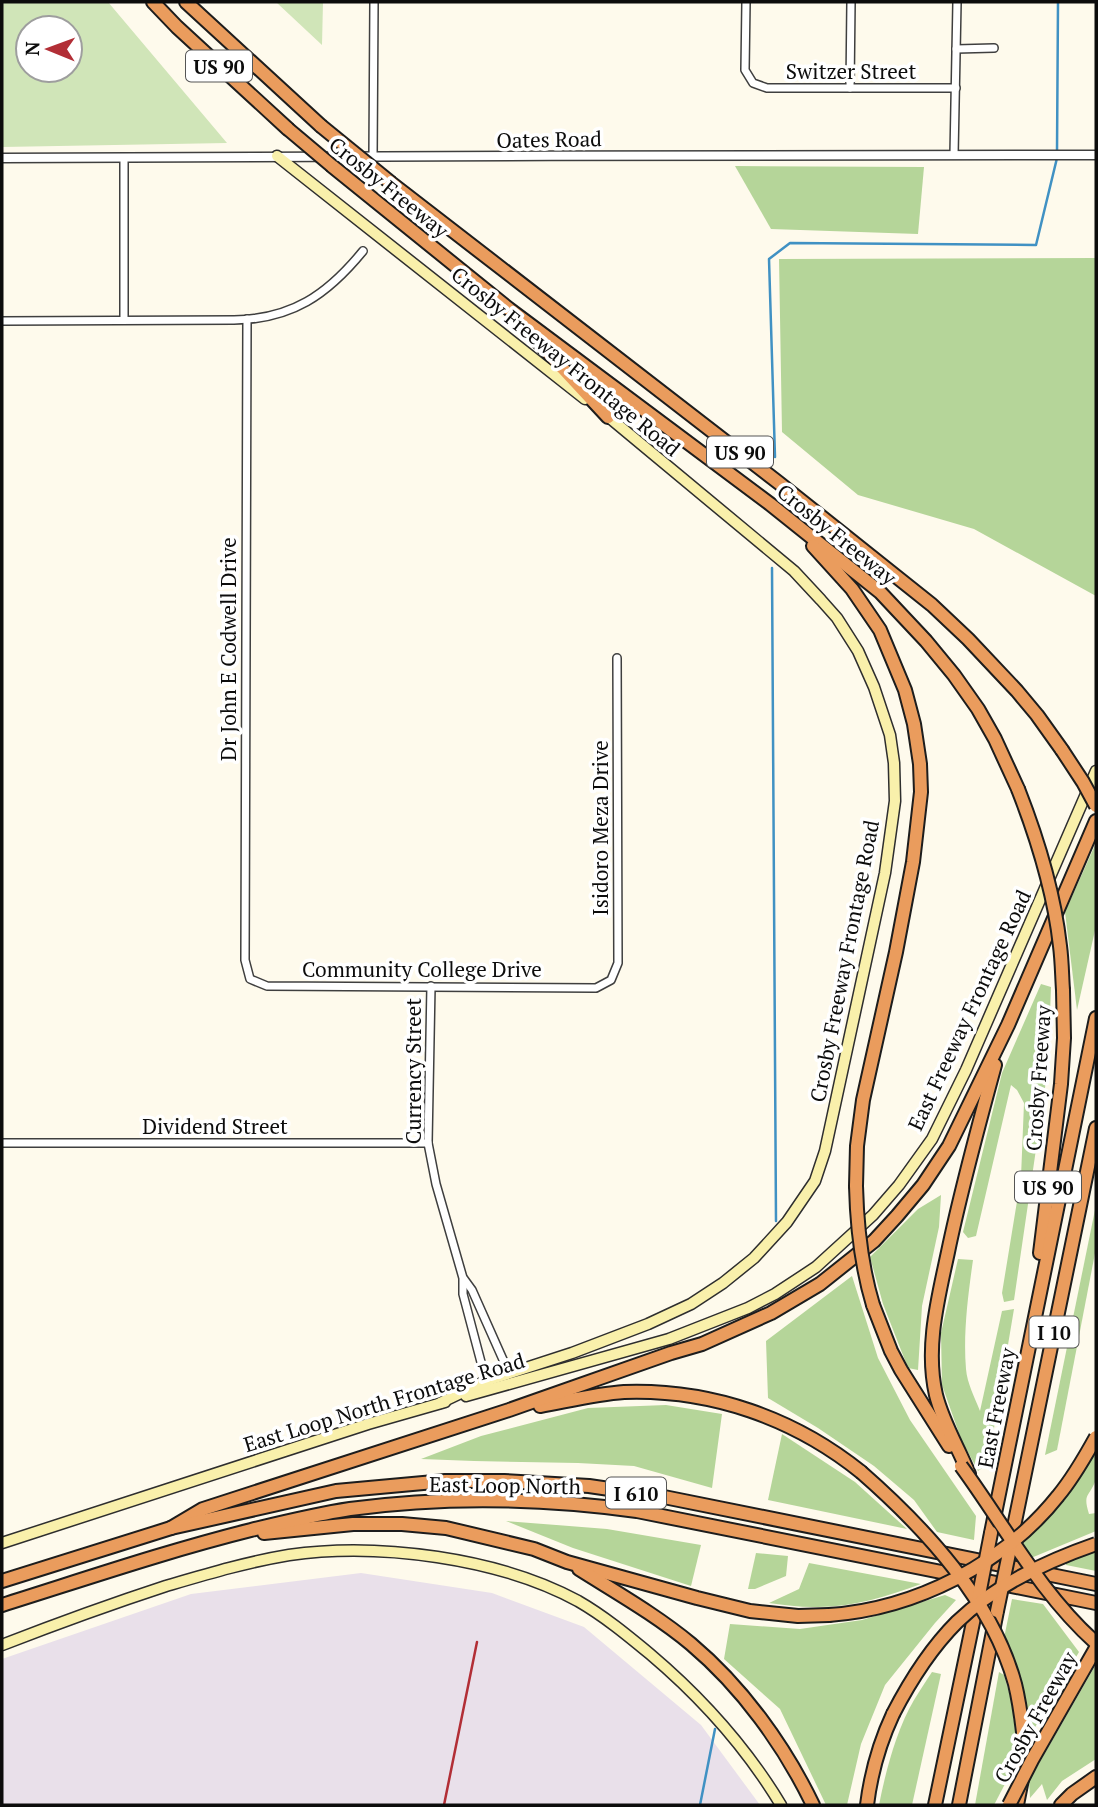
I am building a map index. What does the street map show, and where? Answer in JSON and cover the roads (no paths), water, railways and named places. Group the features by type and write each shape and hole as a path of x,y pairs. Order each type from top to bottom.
{"highway":[{"name":"Crosby Freeway","path":"153,2 288,129 355,184 509,309 770,504 880,593 926,640 978,709 995,739 1031,823 1049,886 1060,947 1064,1038 1061,1083 1030,1337"},
{"name":"Crosby Freeway","path":"186,2 321,126 391,183 769,475 932,606 968,639 1037,715 1083,782 1096,806"},
{"path":"509,309 608,417"},
{"path":"770,504 822,555 863,603 880,630 905,690 920,764 921,792 913,862 863,1100 857,1146 858,1241 866,1283 887,1341 901,1370 1041,1582 1096,1646"},
{"path":"171,1528 203,1509 702,1344 772,1313 820,1284 874,1241 897,1216 923,1185 954,1136 1008,1025 1096,821"},
{"name":"East Freeway","path":"935,1805 1096,1018"},
{"path":"963,1465 949,1434 936,1393 932,1362 936,1310 958,1203 1008,1025"},
{"name":"East Freeway","path":"959,1805 1096,1128"},
{"path":"509,1410 623,1392 669,1393 725,1402 757,1412 799,1431 831,1449 862,1472 910,1517 932,1542 968,1588 996,1637 1020,1704 1023,1774 1017,1805"},
{"path":"218,1538 353,1524 402,1524 446,1528 534,1549 567,1562 750,1611 798,1616 829,1615 902,1601 945,1584 980,1565 1020,1535 1057,1498 1096,1437"},
{"name":"East Loop North","path":"2,1581 171,1528 336,1491 445,1481 504,1481 589,1486 664,1497 1096,1584"},
{"name":"East Loop North","path":"2,1605 140,1561 278,1523 387,1505 488,1500 561,1503 664,1516 1096,1603"},
{"path":"867,1805 876,1756 892,1714 938,1643 965,1614 990,1596 1029,1572 1096,1544"},
{"path":"567,1562 658,1619 717,1667 773,1736 813,1805"},
{"name":"Crosby Freeway","path":"1009,1805 1096,1646"},
{"path":"1062,1805 1072,1794 1096,1777"}],"main road":[{"name":"Crosby Freeway Frontage Road","path":"277,156 608,417 794,571 836,618 858,651 874,687 891,745 895,801 882,887 825,1152 815,1181 786,1222 754,1258 691,1304 639,1328 486,1381 440,1403"},
{"name":"East Freeway Frontage Road","path":"775,1294 816,1267 873,1215 899,1185 932,1139 966,1070 1096,771"},
{"name":"East Loop North Frontage Road","path":"2,1543 368,1424 669,1339 723,1319 775,1294"},
{"path":"2,1644 101,1607 214,1571 290,1555 336,1551 396,1552 460,1561 516,1576 556,1591 578,1601 620,1628 697,1696 753,1763 781,1805"}],"street":[{"path":"373,157 374,2"},
{"name":"Switzer Street","path":"746,2 745,70 753,83 766,88 956,88"},
{"path":"850,2 850,88"},
{"path":"954,155 957,2"},
{"path":"956,49 994,48"},
{"name":"Oates Road","path":"2,158 1096,155"},
{"path":"124,158 124,320"},
{"path":"2,321 247,319 269,316 308,301 330,287 363,251"},
{"name":"Dr John E Codwell Drive","path":"247,319 245,961 250,979"},
{"name":"Isidoro Meza Drive","path":"596,988 611,980 618,963 617,658"},
{"name":"Community College Drive","path":"250,979 267,986 596,988"},
{"name":"Currency Street","path":"431,986 428,1143 436,1185 463,1278 463,1294 486,1381"},
{"name":"Dividend Street","path":"2,1143 428,1143"},
{"name":"Currency Street","path":"463,1278 472,1290 509,1373"},
{"path":"472,1327 486,1322"}],"waterway":[{"path":"1057,151 1058,2"},
{"path":"775,457 769,259 790,243 1036,245 1057,158"},
{"path":"772,568 776,1221"},
{"path":"700,1805 715,1729"}],"railway":[{"path":"444,1805 477,1642"}]}
